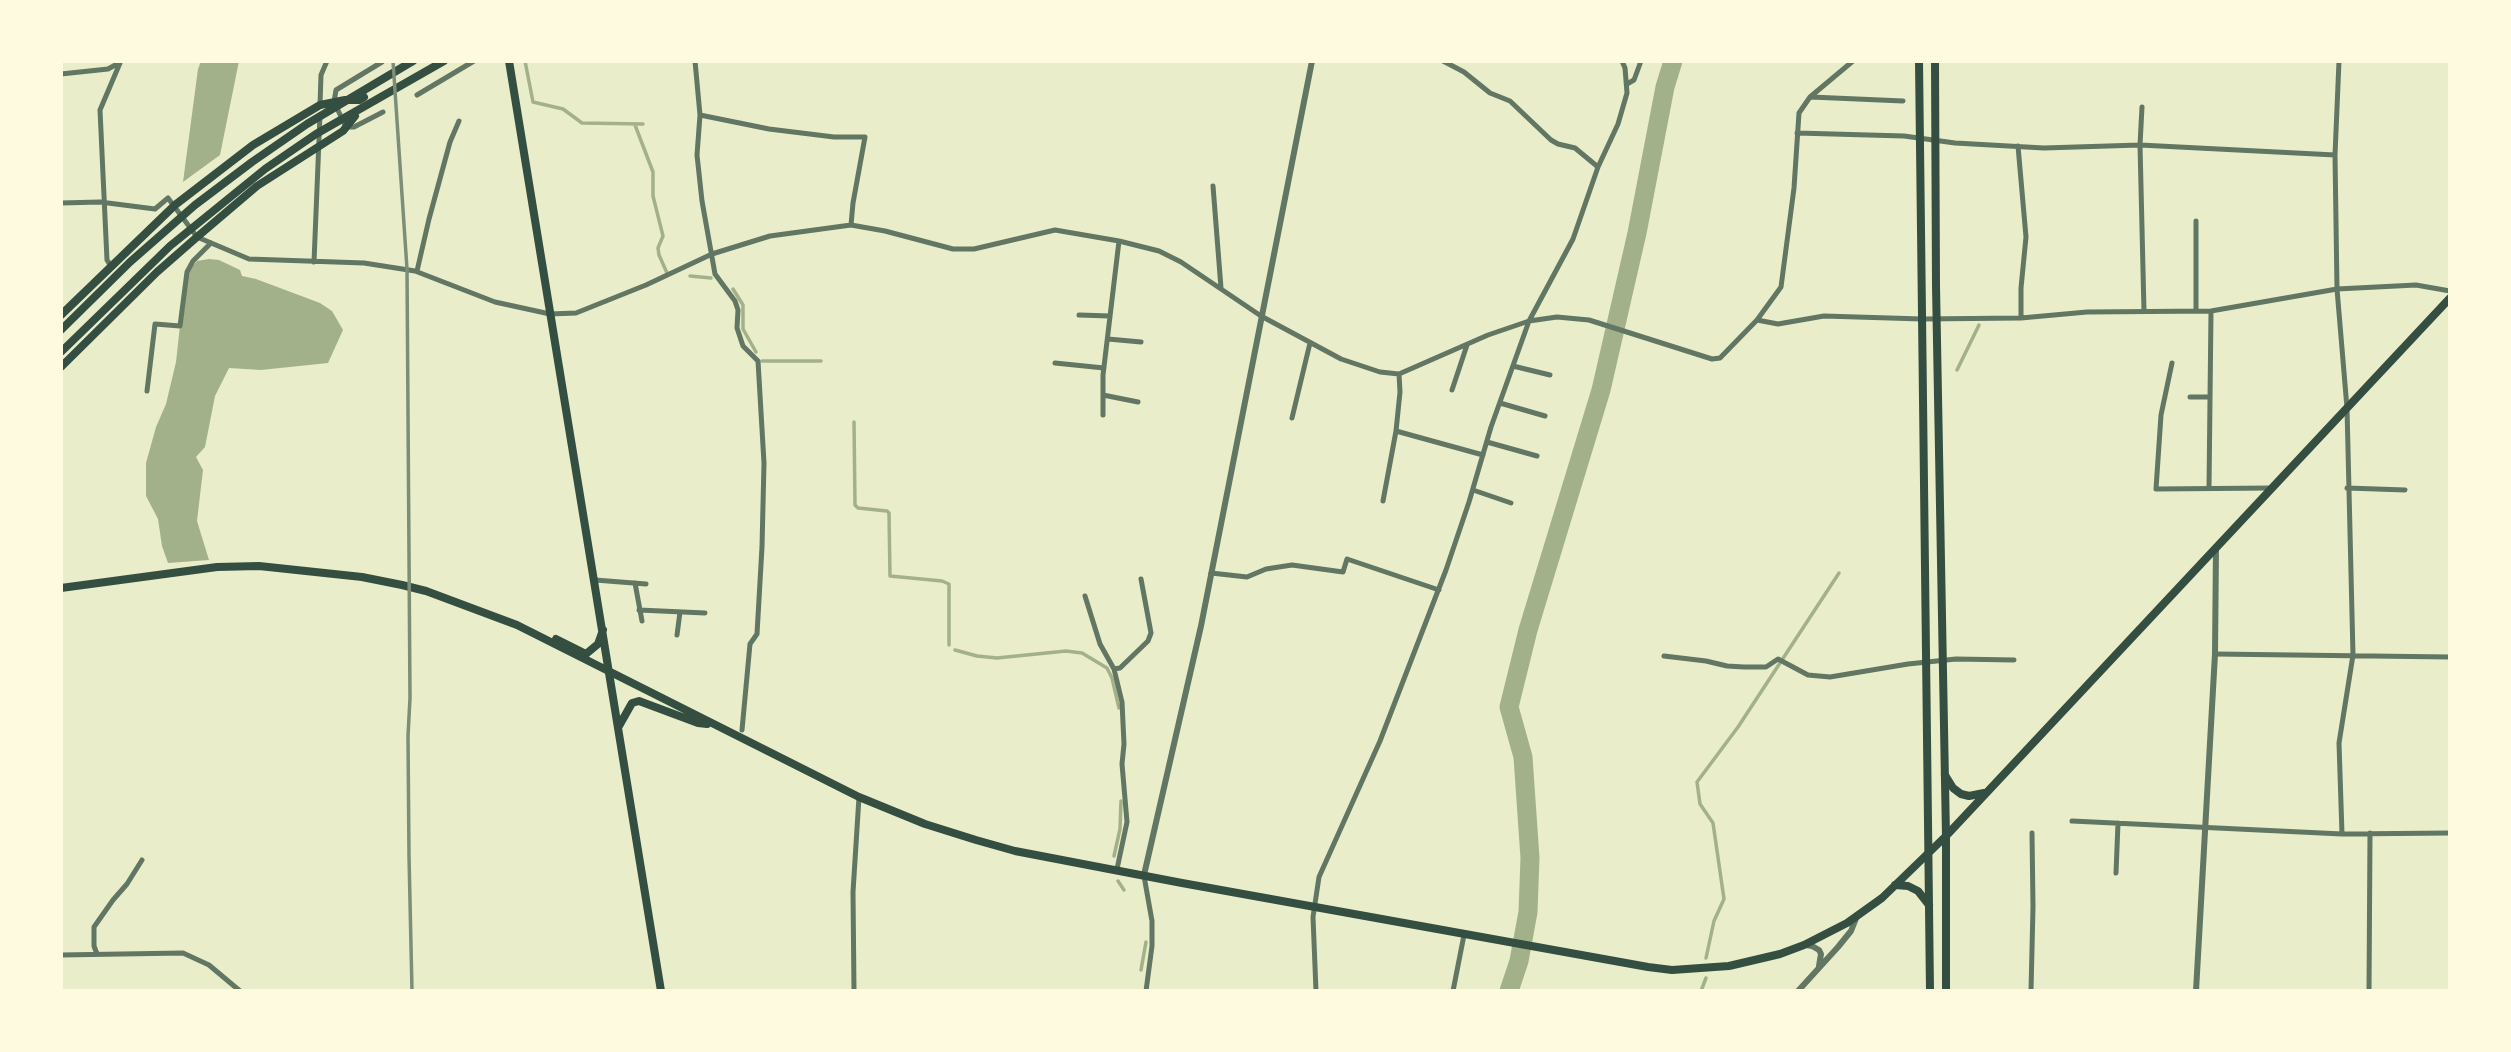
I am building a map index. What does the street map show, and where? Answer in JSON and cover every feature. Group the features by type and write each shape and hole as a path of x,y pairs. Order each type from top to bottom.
{"main road":[{"path":"61,330 160,235 252,162 307,124 413,61"},
{"path":"61,352 170,246 265,169 316,134 444,61"},
{"path":"509,61 661,991"},
{"path":"1919,61 1930,991"},
{"path":"1935,61 1946,991"},
{"path":"61,315 175,205 253,145 320,105 366,99 343,131 257,187 197,237 156,272 61,367"},
{"path":"61,588 169,573 259,566 362,576 402,585 426,591 517,625 859,797 925,824 976,840 1144,875 1540,949 1672,970 1729,967 1804,945 1857,916 1895,885 1946,836 2450,298"},
{"path":"517,625 536,629 586,654 598,644 604,630"},
{"path":"614,699 621,686 632,684"},
{"path":"618,728 632,703 639,701 698,723 713,724"},
{"path":"1945,775 1952,788 1961,794 1969,796 1986,792"},
{"path":"1895,885 1902,884 1918,891 1931,908"}],"street":[{"path":"314,262 320,82 327,61"},
{"path":"416,95 474,61"},
{"path":"695,61 700,115 697,155 715,274 735,301 738,310 737,328 743,346 758,361 764,463 757,634 750,644 742,730"},
{"path":"1146,991 1152,946 1152,921 1144,875 1211,573 1312,61"},
{"path":"1443,61 1464,72 1490,93 1510,101 1551,140 1575,148 1598,167"},
{"path":"1316,991 1313,940 1314,906 1319,877 1380,741 1439,590 1500,403 1530,321 1573,239 1598,167 1626,102 1627,84 1622,61"},
{"path":"1627,84 1634,80 1641,61"},
{"path":"61,203 105,203 155,209 168,198 197,237 249,259 364,263 417,271 495,302 550,314 576,313 646,285 712,254 770,236 851,225 953,249 974,249 1055,230 1159,251 1181,262 1261,316 1360,367 1399,374 1530,321 1557,317 1589,320 1712,359 1720,358 1776,297 1784,274 1799,113 1811,97 1853,61"},
{"path":"2339,61 2340,98 2335,155 2337,289 2347,408 2353,655 2339,743 2342,834"},
{"path":"61,74 108,69 121,62"},
{"path":"111,266 107,260 100,110 121,62"},
{"path":"382,62 336,90 334,102 345,127 354,127 383,112"},
{"path":"1811,97 1903,101"},
{"path":"2142,107 2140,145 2144,311"},
{"path":"700,115 769,129 865,138 851,225"},
{"path":"417,271 450,142 459,121"},
{"path":"1797,133 1905,136 2044,148 2140,145 2335,155"},
{"path":"2018,146 2026,237 2021,318"},
{"path":"1213,186 1220,288"},
{"path":"2196,221 2196,311"},
{"path":"1102,415 1104,368 1119,241"},
{"path":"147,391 155,324 180,326 187,272 193,261 211,243"},
{"path":"1757,320 1778,324 1824,316 2021,318 2087,312 2211,311 2337,289 2416,285 2450,291"},
{"path":"2209,488 2211,311"},
{"path":"1079,315 1110,316"},
{"path":"1108,339 1141,342"},
{"path":"143,342 153,343"},
{"path":"1292,418 1310,343"},
{"path":"1452,390 1467,345"},
{"path":"1055,363 1104,368"},
{"path":"2172,363 2161,415 2157,489 2272,488"},
{"path":"1513,366 1550,375"},
{"path":"1383,501 1396,431 1399,374"},
{"path":"1103,395 1138,402"},
{"path":"2190,397 2210,397"},
{"path":"1500,403 1545,416"},
{"path":"1396,431 1483,455"},
{"path":"1487,442 1537,456"},
{"path":"2347,488 2405,490"},
{"path":"1473,491 1511,503"},
{"path":"2196,991 2215,654 2216,547"},
{"path":"1211,573 1247,577 1266,569 1292,565 1343,572 1347,559 1439,590"},
{"path":"1114,669 1120,668 1148,640 1151,633 1141,579"},
{"path":"595,580 646,584"},
{"path":"635,583 642,621"},
{"path":"1085,596 1100,644 1114,669 1124,720 1122,764 1127,822 1117,869"},
{"path":"639,610 705,613"},
{"path":"677,635 680,612"},
{"path":"2215,654 2450,657"},
{"path":"1664,656 1727,666 1766,667 1781,660 1808,675 1830,677 1956,659 2014,660"},
{"path":"854,991 853,892 859,797"},
{"path":"2072,821 2342,834 2450,833"},
{"path":"2116,873 2118,823"},
{"path":"2031,991 2032,833"},
{"path":"2369,991 2370,833"},
{"path":"97,954 94,927 142,860"},
{"path":"1798,991 1851,930 1857,916"},
{"path":"1453,991 1466,935"},
{"path":"1804,945 1819,950 1819,968"},
{"path":"61,955 183,953 209,965 240,991"}],"shaded area":[{"path":"201,61 239,61 220,155 183,182 198,69"},
{"path":"219,260 240,270 242,276 320,303 332,311 343,330 328,363 261,370 229,368 215,396 205,447 196,457 203,470 197,521 209,560 168,563 158,519 146,496 146,463 166,404 176,362 185,280 197,261"}],"waterway":[{"path":"525,61 533,102 563,109 582,123 643,124"},
{"path":"1509,991 1519,961 1528,912 1530,858 1523,757 1509,707 1528,630 1601,390 1637,233 1665,87 1673,61"},
{"path":"635,125 653,172 653,196 663,236 658,248 667,273"},
{"path":"690,276 711,278"},
{"path":"733,289 743,305 743,329 756,352"},
{"path":"1957,370 1979,325"},
{"path":"762,361 821,361"},
{"path":"854,422 855,505 858,508 889,513 890,576 949,584 949,645"},
{"path":"1706,958 1714,921 1724,899 1713,823 1700,804 1697,782 1738,727 1839,573"},
{"path":"955,650 997,658 1066,651 1082,653 1107,668 1119,708"},
{"path":"1114,856 1120,829 1121,801"},
{"path":"1118,881 1124,890"},
{"path":"1141,970 1146,942"},
{"path":"1701,991 1706,978"}],"railway":[{"path":"393,61 407,269 408,736 412,991"}]}
